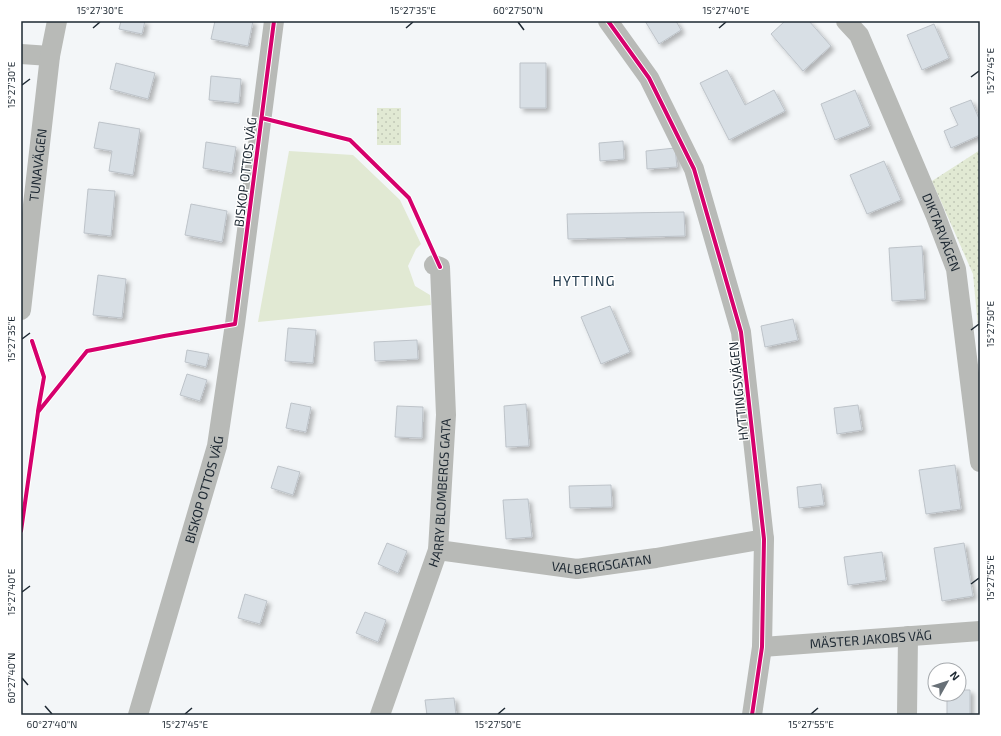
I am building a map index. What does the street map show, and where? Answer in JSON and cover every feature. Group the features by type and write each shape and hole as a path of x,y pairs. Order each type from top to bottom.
{"street":[{"name":"TUNAVÄGEN","path":"21,310 50,56 57,21"},
{"name":"BISKOP OTTOS VÄG","path":"138,715 216,446 235,324 274,21"},
{"name":"HYTTINGSVÄGEN","path":"608,21 648,78 694,169 741,332 764,539 762,647 752,715"},
{"name":"DIKTARVÄGEN","path":"846,21 859,35 935,214 956,269 980,462"},
{"path":"21,54 50,56"},
{"name":"HARRY BLOMBERGS GATA","path":"380,715 438,550 446,415 440,266 434,265"},
{"name":"VALBERGSGATAN","path":"438,550 577,568 656,558 764,539"},
{"name":"MÄSTER JAKOBS VÄG","path":"762,647 980,631"},
{"path":"907,715 908,636"}],"green space":[{"path":"377,108 401,108 401,145 377,145"},
{"path":"980,150 980,348 973,274 932,181"},
{"path":"289,151 353,155 400,200 421,244 416,249 408,266 415,286 430,295 431,305 258,322"}],"building":[{"path":"121,21 145,21 142,34 119,29"},
{"path":"215,21 253,21 248,46 211,39"},
{"path":"645,21 676,21 681,30 659,44"},
{"path":"785,21 809,21 831,46 803,71 771,34"},
{"path":"934,24 949,58 922,70 907,35"},
{"path":"116,63 155,73 148,99 110,89"},
{"path":"520,63 546,63 546,108 520,108"},
{"path":"727,70 745,105 774,90 785,111 729,140 700,83"},
{"path":"211,76 241,79 239,103 209,100"},
{"path":"855,90 870,126 835,140 821,104"},
{"path":"971,100 980,121 980,135 951,148 944,131 958,125 950,108"},
{"path":"99,122 140,129 133,175 109,171 112,151 94,148"},
{"path":"623,141 624,159 600,161 599,143"},
{"path":"206,142 236,147 232,173 203,168"},
{"path":"675,148 677,167 647,169 646,151"},
{"path":"884,161 901,200 867,214 850,175"},
{"path":"88,189 115,191 111,236 84,233"},
{"path":"191,204 227,211 222,242 185,235"},
{"path":"684,212 685,236 568,239 567,214"},
{"path":"922,246 925,299 892,301 889,248"},
{"path":"98,275 126,279 122,318 93,315"},
{"path":"610,306 630,352 601,364 581,317"},
{"path":"793,319 798,340 765,347 761,326"},
{"path":"288,328 316,330 313,363 285,361"},
{"path":"417,340 418,359 375,361 374,342"},
{"path":"187,350 209,354 206,367 185,362"},
{"path":"187,374 207,380 200,401 180,395"},
{"path":"291,403 311,407 306,432 286,428"},
{"path":"526,404 529,446 506,447 504,406"},
{"path":"858,405 862,430 837,434 834,408"},
{"path":"397,406 423,407 422,438 395,437"},
{"path":"955,465 961,509 926,514 919,470"},
{"path":"278,466 300,472 293,495 271,488"},
{"path":"821,484 824,505 799,508 797,487"},
{"path":"611,485 612,507 570,508 569,486"},
{"path":"528,499 532,537 506,539 503,500"},
{"path":"387,543 407,551 398,573 378,564"},
{"path":"964,543 973,596 942,601 934,548"},
{"path":"882,552 886,580 848,585 844,557"},
{"path":"245,594 267,601 260,624 238,618"},
{"path":"365,612 386,620 378,642 356,633"},
{"path":"967,690 970,690 970,715 947,715 947,702 967,702"},
{"path":"454,698 456,715 427,715 425,700"}],"cycle path":[{"path":"21,531 38,412 87,351 235,324 274,21"},
{"path":"608,21 649,78 694,169 741,332 764,539 762,647 752,715"},
{"path":"262,118 350,140 409,198 440,267"},
{"path":"32,341 44,377 38,411"}],"district":[{"name":"HYTTING","path":"584,280"}]}
